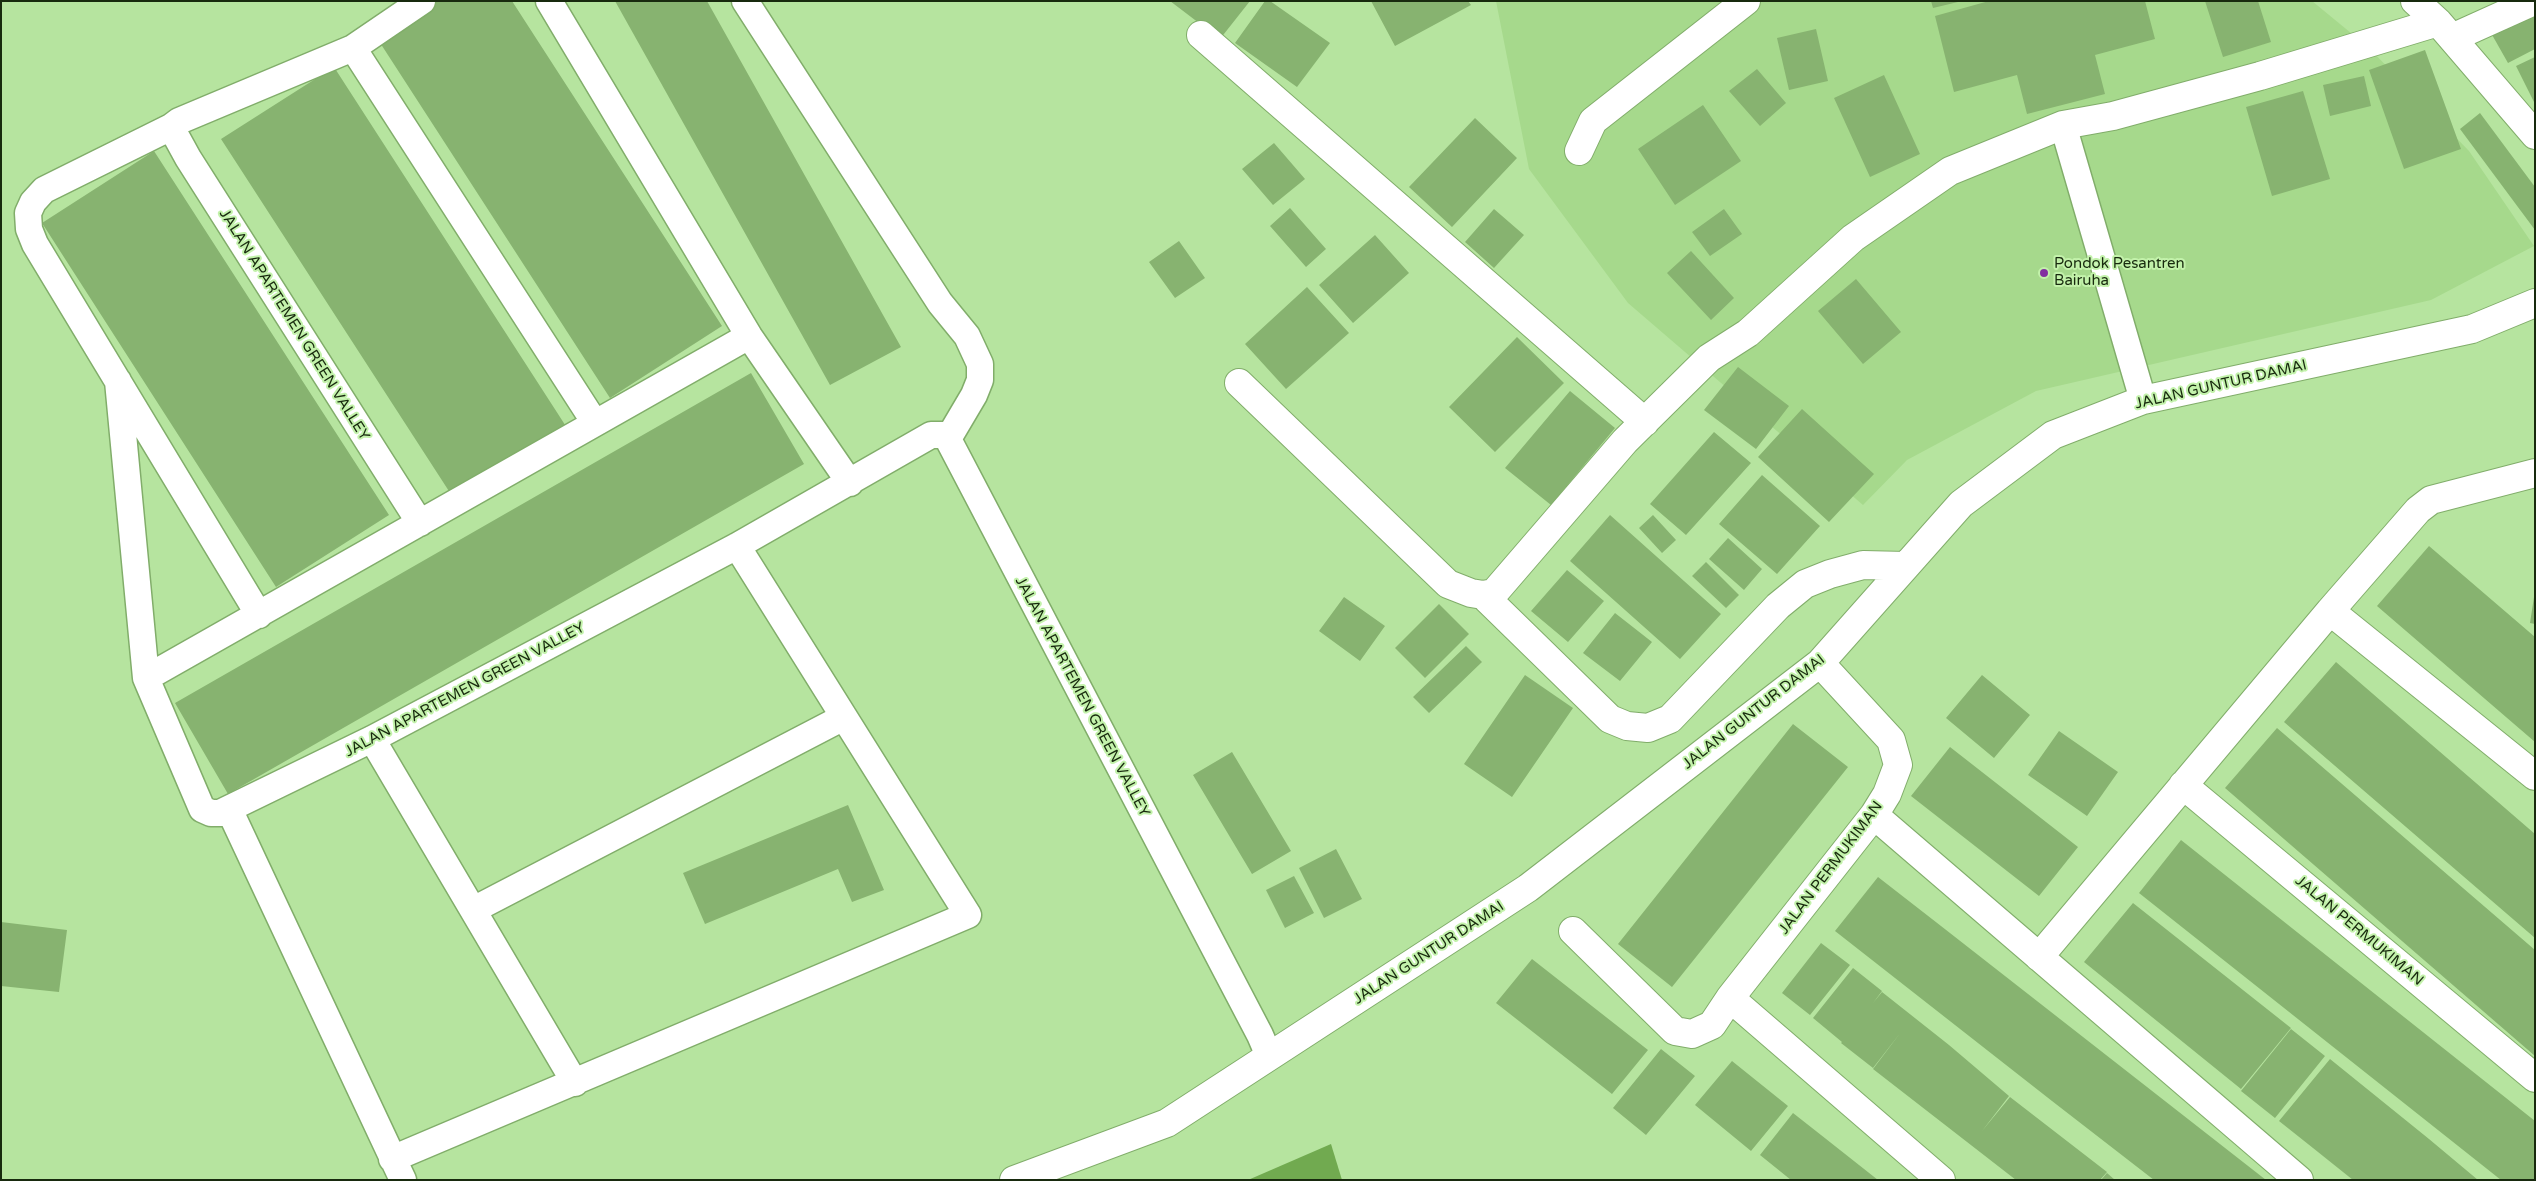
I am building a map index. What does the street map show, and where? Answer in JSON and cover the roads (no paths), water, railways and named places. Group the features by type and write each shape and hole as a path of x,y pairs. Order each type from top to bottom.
{"street":[{"path":"1578,152 1593,121 1746,1"},
{"path":"2415,1 2445,30 2535,136"},
{"path":"1239,383 1448,584 1459,590 1483,595 1494,592 1625,441 1709,358 1748,333 1853,238 1950,171 2063,125 2112,116 2260,76 2445,30 2534,1"},
{"path":"1201,35 1645,422"},
{"name":"JALAN GUNTUR DAMAI","path":"1014,1180 1167,1123 1528,888 1820,663 1961,504 2054,435 2143,400 2472,329 2535,303"},
{"path":"2039,956 2330,611 2418,510 2431,500 2535,473"},
{"path":"1483,595 1610,719 1626,726 1648,728 1670,719 1778,606 1804,584 1830,574 1863,565 1906,566"},
{"path":"2330,611 2535,776"},
{"name":"JALAN PERMUKIMAN","path":"1573,931 1675,1031 1692,1034 1712,1025 1730,998 1874,815 1886,794 1898,765 1891,740 1820,663"},
{"name":"JALAN PERMUKIMAN","path":"2184,785 2535,1078"},
{"path":"1874,815 2299,1180"},
{"path":"1730,998 1941,1180"}],"lane":[{"name":"JALAN APARTEMEN GREEN VALLEY","path":"259,614 35,244 29,228 28,213 33,202 44,190 186,118 353,48 422,1"},
{"path":"549,1 749,336 850,483"},
{"path":"745,1 940,303 967,336 980,364 980,380 974,395 948,439"},
{"path":"353,48 595,423"},
{"path":"2063,125 2143,400"},
{"name":"JALAN APARTEMEN GREEN VALLEY","path":"172,126 188,158 420,523"},
{"path":"146,678 749,336"},
{"name":"JALAN APARTEMEN GREEN VALLEY","path":"118,381 146,678 202,809 211,813 220,813 229,809 372,739 737,546 931,435 943,435 948,439 1260,1035 1269,1056"},
{"path":"229,809 398,1169 575,1083 968,915 737,546"},
{"path":"473,910 844,717"},
{"path":"372,739 575,1083"}],"place":[{"name":"Pondok Pesantren Bairuha","path":"2044,273"}]}
